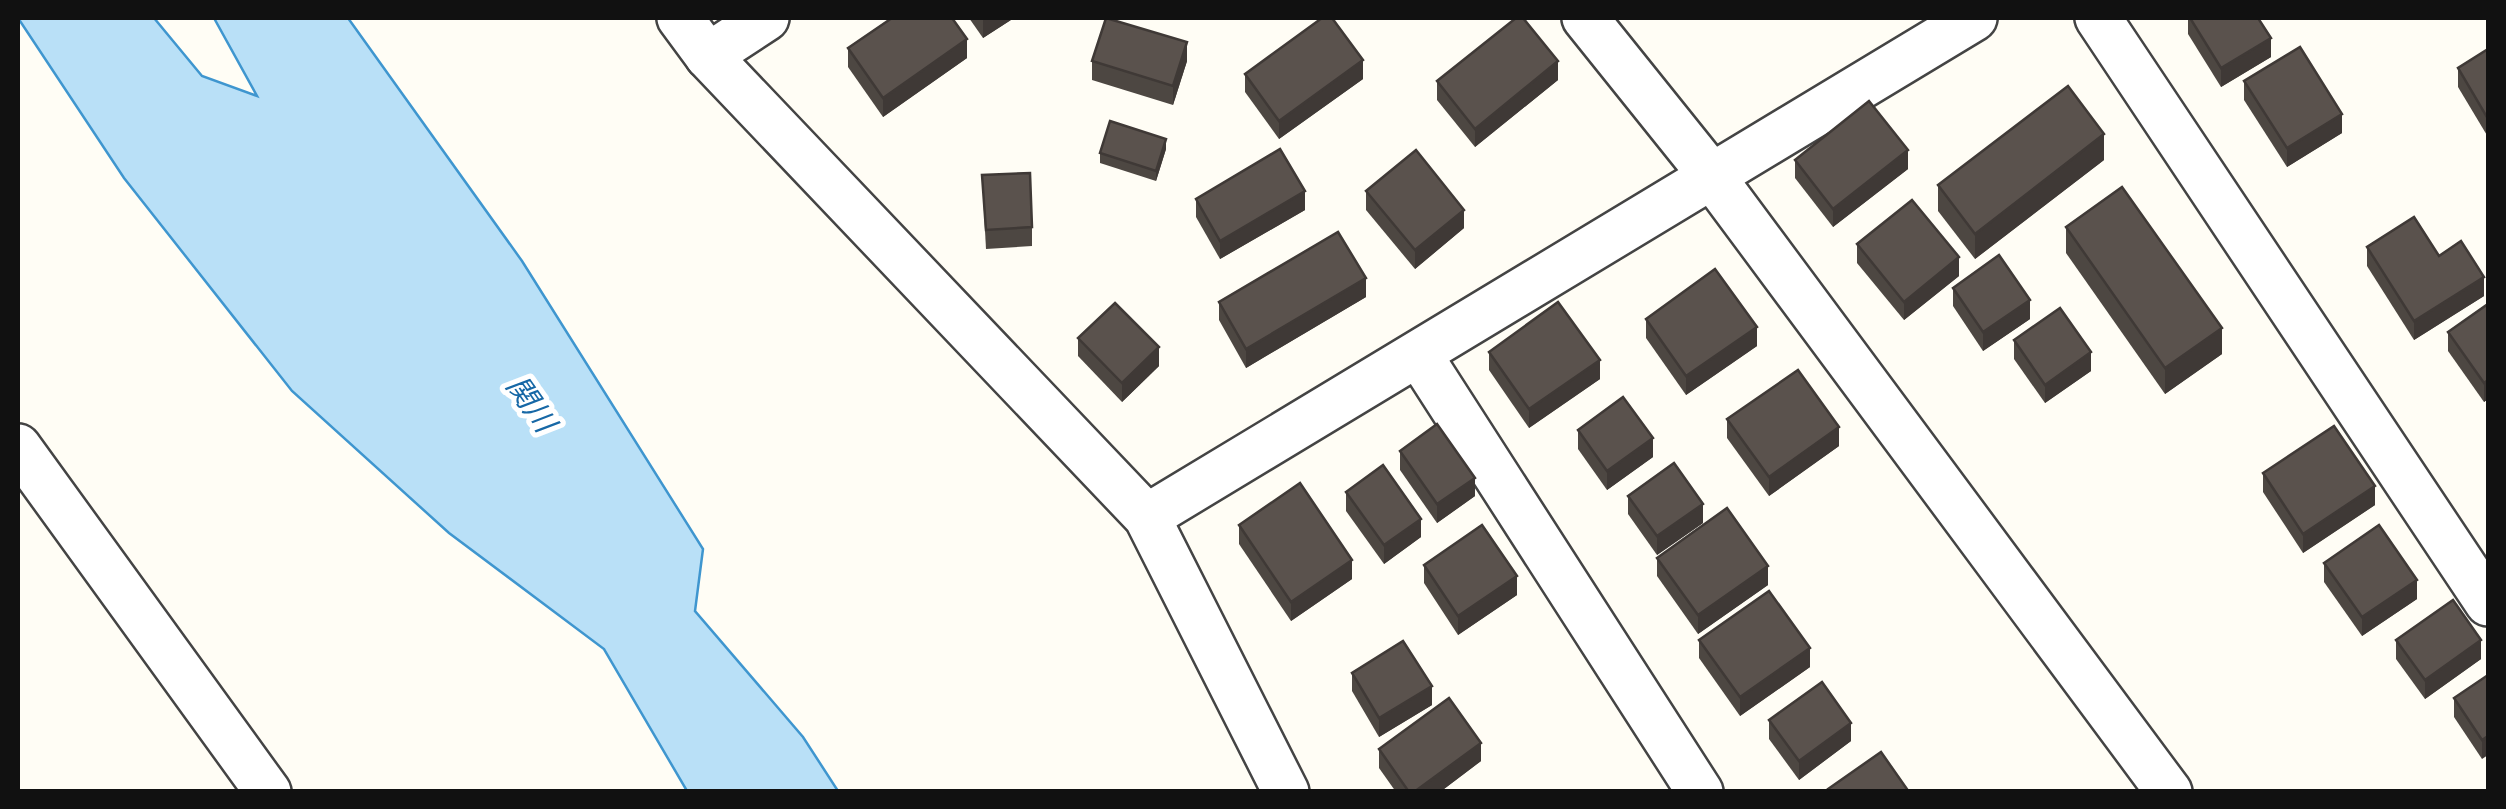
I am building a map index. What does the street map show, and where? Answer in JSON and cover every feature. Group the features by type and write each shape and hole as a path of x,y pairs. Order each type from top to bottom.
{"street":[{"path":"680,18 708,56 1147,517 1286,792"},
{"path":"708,56 766,18"},
{"path":"1585,18 1711,175 2169,792"},
{"path":"1147,517 1974,18"},
{"path":"2098,18 2488,602"},
{"path":"1419,355 1700,792"},
{"path":"18,447 268,792"}],"water":[{"name":"関川","path":"18,18 154,18 202,76 257,96 214,18 348,18 522,261 703,549 695,611 803,737 838,791 687,791 604,649 449,533 292,391 124,178"}],"building":[{"path":"892,18 952,18 967,39 883,98 848,48"},
{"path":"1106,18 1187,42 1173,86 1092,61"},
{"path":"1322,18 1332,18 1363,60 1279,121 1245,74"},
{"path":"1516,18 1523,18 1558,61 1475,129 1437,81"},
{"path":"2190,18 2258,18 2271,38 2221,68"},
{"path":"2300,47 2342,114 2287,148 2244,81"},
{"path":"2488,49 2488,119 2458,68"},
{"path":"2068,86 2104,134 1975,234 1938,185"},
{"path":"1869,101 1908,150 1833,209 1795,160"},
{"path":"1110,121 1166,139 1156,171 1100,153"},
{"path":"1280,149 1305,191 1220,241 1196,199"},
{"path":"1416,150 1464,210 1415,250 1366,191"},
{"path":"1030,173 1032,227 986,230 982,175"},
{"path":"2122,187 2222,328 2165,368 2066,227"},
{"path":"1912,200 1959,257 1904,302 1857,244"},
{"path":"2414,217 2439,256 2461,241 2484,277 2414,321 2367,247"},
{"path":"1338,232 1366,278 1246,349 1219,302"},
{"path":"1999,255 2030,300 1983,332 1953,288"},
{"path":"1715,269 1757,327 1686,376 1646,319"},
{"path":"1558,302 1600,360 1529,409 1489,352"},
{"path":"1115,303 1159,347 1122,383 1078,338"},
{"path":"2488,304 2488,380 2484,383 2448,332"},
{"path":"2060,308 2091,352 2045,385 2014,340"},
{"path":"1798,370 1839,427 1769,477 1727,419"},
{"path":"1623,397 1653,438 1607,471 1578,430"},
{"path":"1437,424 1475,478 1437,504 1400,451"},
{"path":"2334,426 2375,486 2303,534 2263,473"},
{"path":"1674,463 1703,504 1657,536 1628,496"},
{"path":"1383,465 1421,519 1384,545 1346,492"},
{"path":"1300,483 1352,560 1291,602 1239,525"},
{"path":"1727,508 1768,566 1698,615 1657,558"},
{"path":"1482,525 1517,576 1458,616 1424,565"},
{"path":"2379,525 2417,580 2362,617 2324,563"},
{"path":"1769,591 1810,648 1740,697 1699,640"},
{"path":"2453,600 2481,640 2425,680 2396,640"},
{"path":"1403,641 1432,686 1379,718 1352,673"},
{"path":"2488,675 2488,736 2482,740 2454,698"},
{"path":"1822,682 1851,723 1799,761 1769,720"},
{"path":"1449,698 1481,743 1409,792 1379,749"},
{"path":"1881,752 1909,792 1830,792 1828,789"}]}
